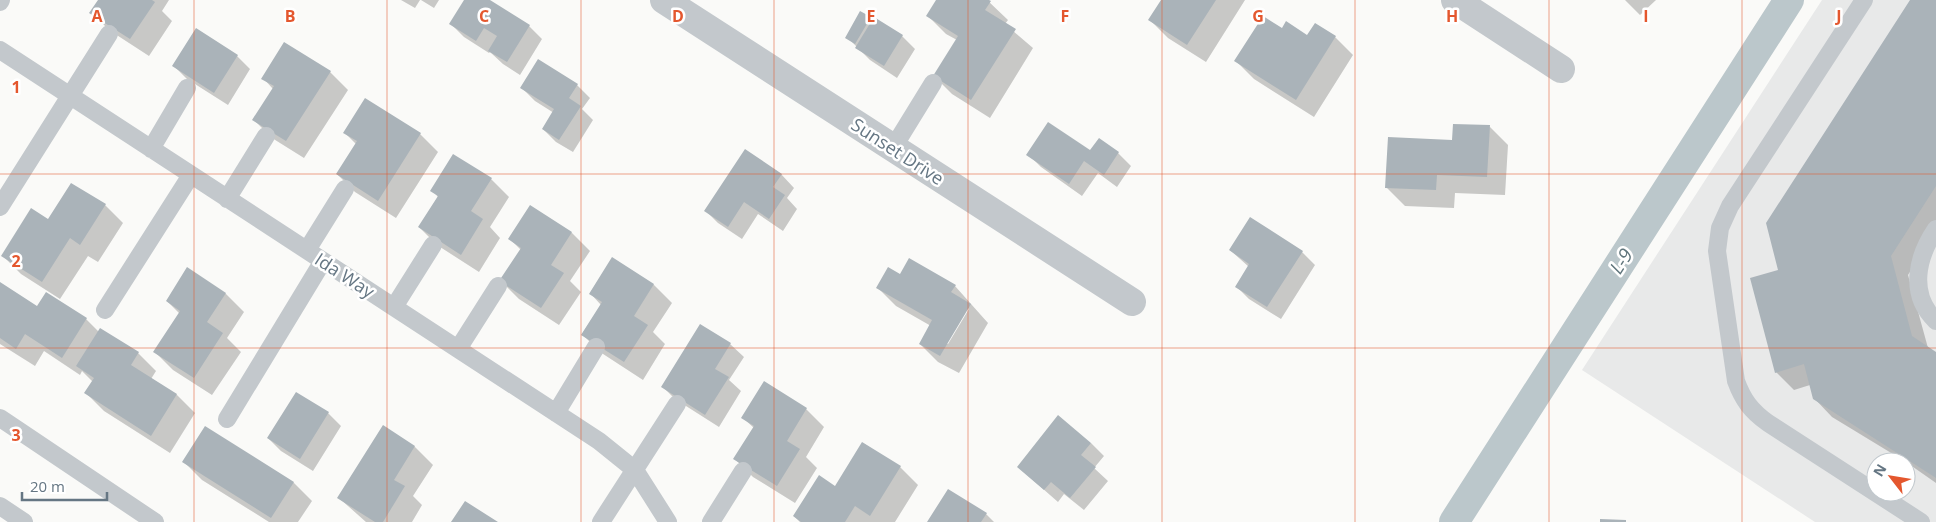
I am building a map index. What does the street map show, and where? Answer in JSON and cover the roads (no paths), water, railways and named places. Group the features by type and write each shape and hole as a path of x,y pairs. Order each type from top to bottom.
{"street":[{"name":"Sunset Drive","path":"664,0 1132,302"},
{"path":"1455,0 1561,69"}],"lane":[{"path":"1864,0 1730,206 1720,228 1717,251 1736,381 1742,398 1753,412 1768,423 1921,522"},
{"path":"0,207 108,34"},
{"name":"Ida Way","path":"0,50 599,441 635,470 668,522"},
{"path":"893,148 933,83"},
{"path":"151,149 187,88"},
{"path":"227,199 266,136"},
{"path":"105,310 191,175"},
{"path":"307,250 345,189"},
{"path":"1936,229 1920,258 1917,278 1921,298 1936,321"},
{"path":"394,307 432,245"},
{"path":"227,419 323,261"},
{"path":"458,349 498,286"},
{"path":"556,413 596,347"},
{"path":"601,522 677,404"},
{"path":"0,418 155,522"},
{"path":"711,522 743,471"},
{"path":"0,506 24,522"}],"waterway":[{"name":"L-9","path":"1454,522 1789,0"}]}
